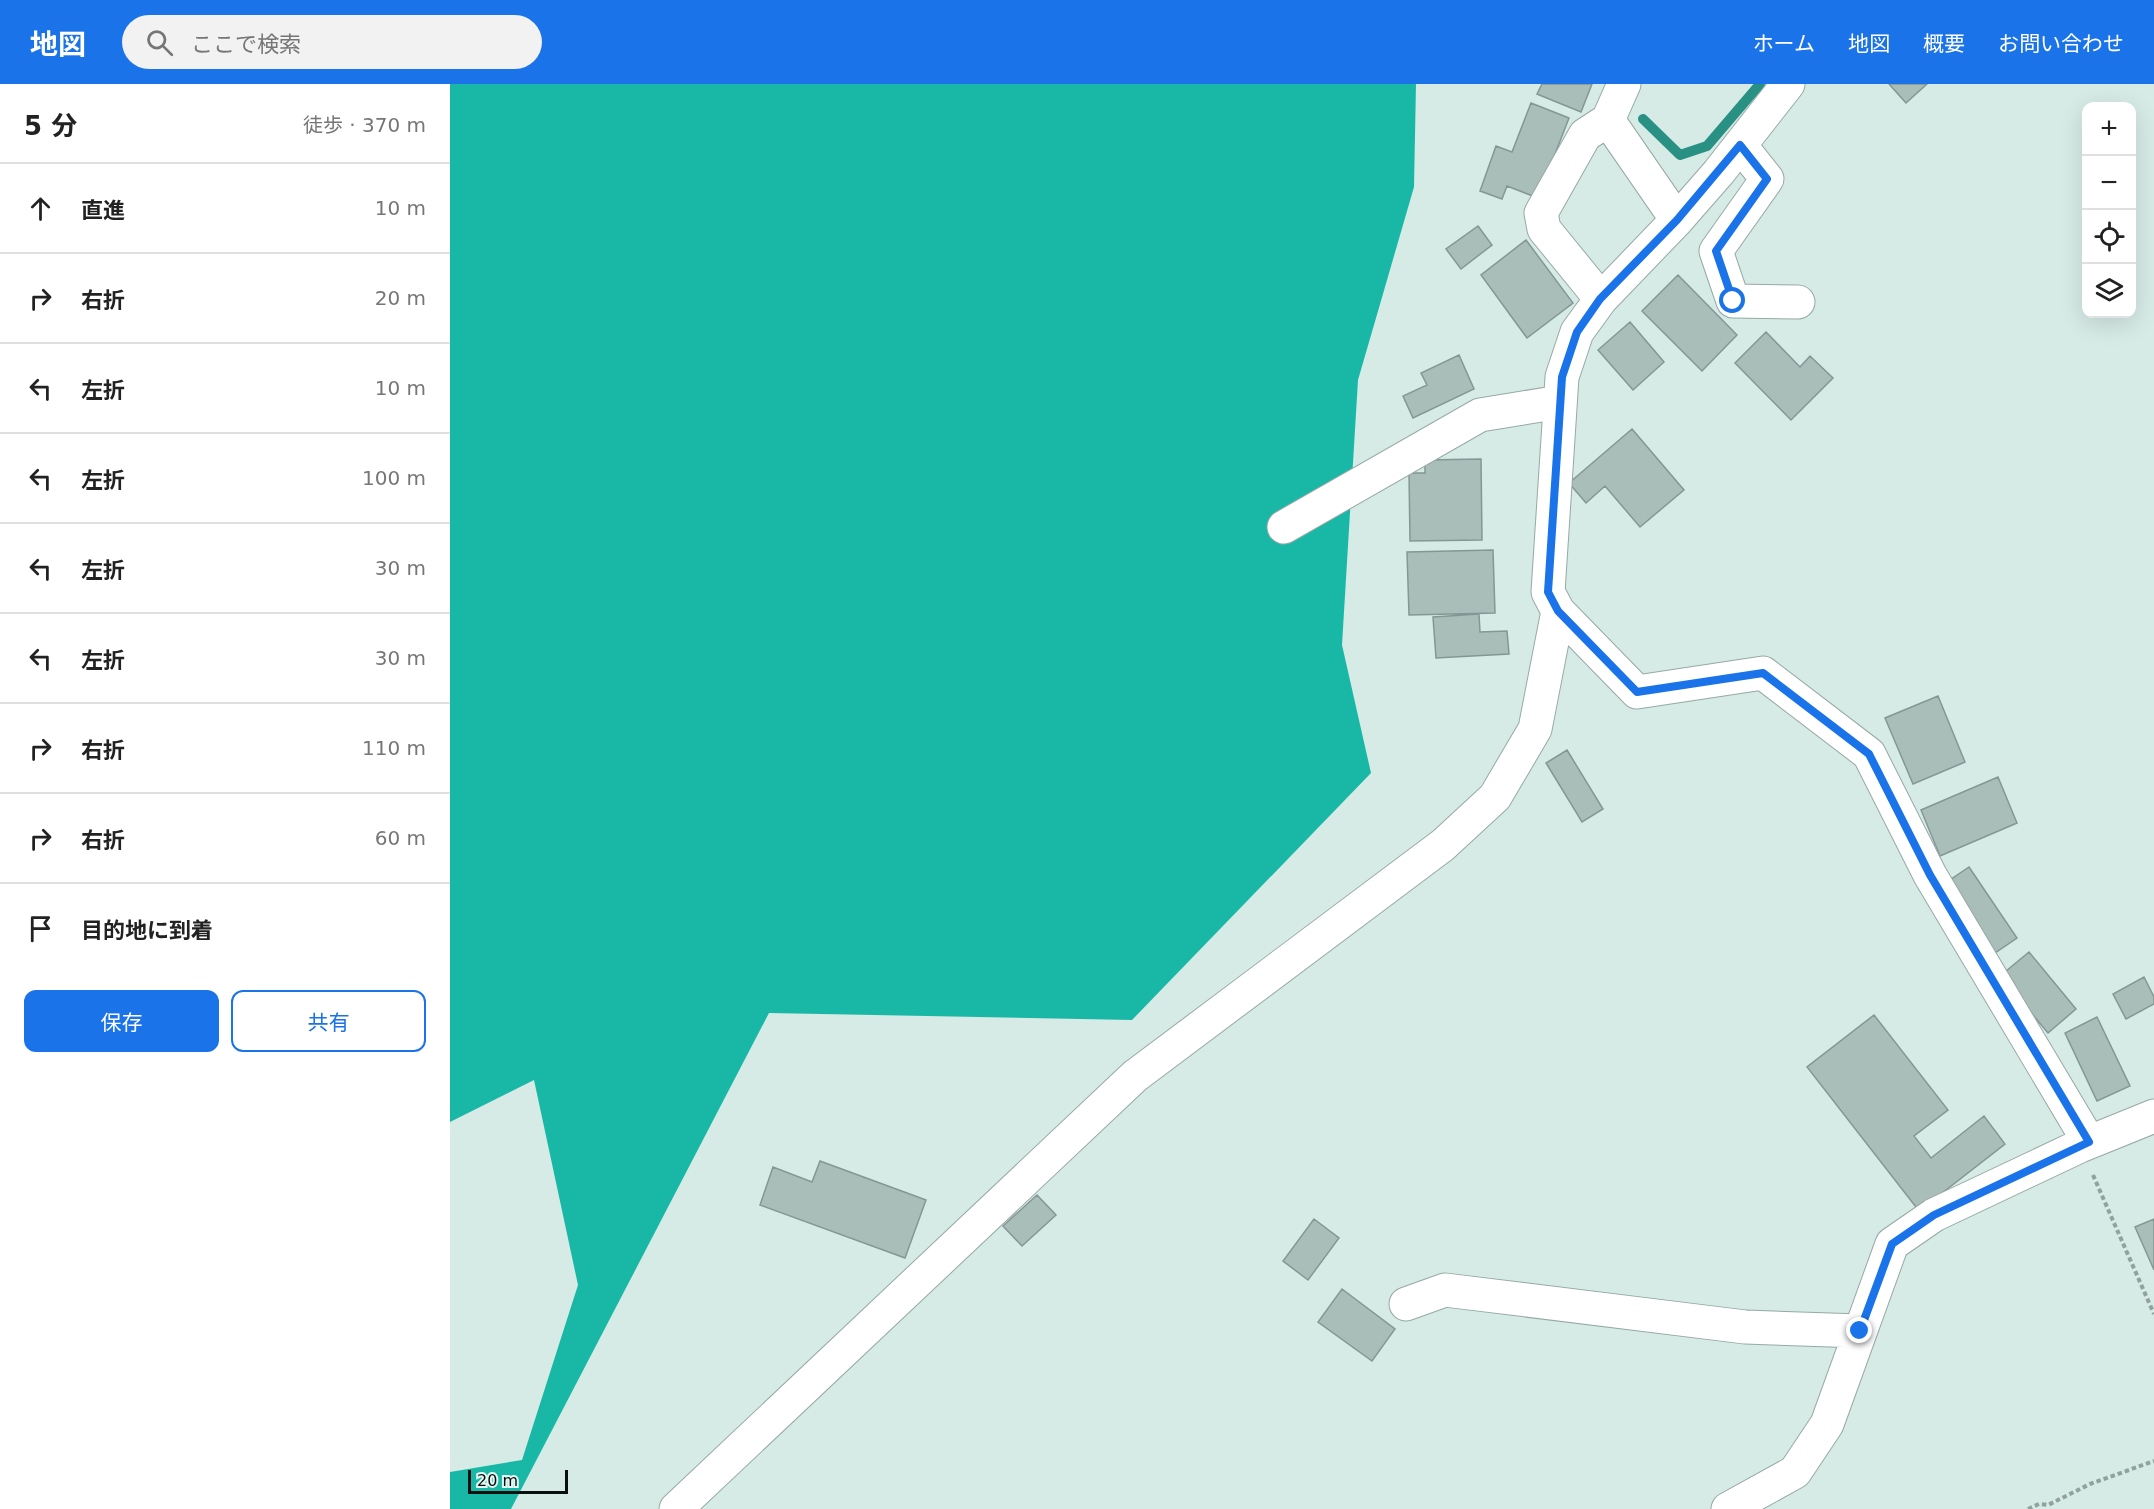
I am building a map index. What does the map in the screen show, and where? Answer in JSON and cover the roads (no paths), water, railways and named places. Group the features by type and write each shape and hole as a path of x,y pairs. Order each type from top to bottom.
{"street":[{"path":"1600,299 1544,229 1541,213 1586,135 1608,120 1624,84"},
{"path":"1788,84 1677,220 1600,299 1577,332 1562,377 1548,592 1558,611 1637,692 1763,673 1869,754 1930,875 2085,1144"},
{"path":"1608,120 1677,220"},
{"path":"1740,145 1767,179 1716,251 1733,301 1798,302"},
{"path":"1284,527 1480,415 1560,402"},
{"path":"676,1509 1135,1076 1443,845 1496,797 1536,729 1558,611"},
{"path":"1728,1509 1795,1472 1827,1424 1892,1244 1934,1215 2085,1144 2154,1116"},
{"path":"1406,1304 1445,1290 1745,1327 1860,1331"}],"waterway":[{"path":"1643,119 1680,155 1707,146 1760,84"}]}
